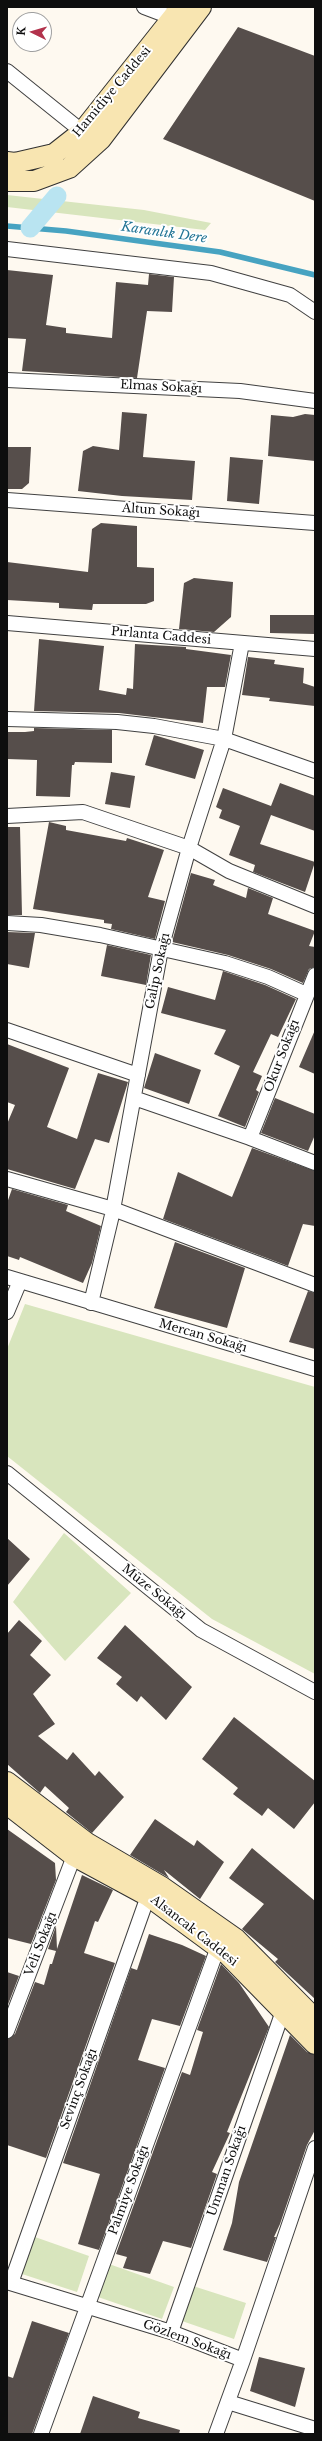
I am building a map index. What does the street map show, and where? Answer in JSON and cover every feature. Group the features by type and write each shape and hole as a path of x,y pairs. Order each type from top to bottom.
{"street":[{"path":"144,7 180,18"},
{"name":"Hamidiye Caddesi","path":"7,162 15,163 54,154 90,137 180,18 201,7"},
{"path":"7,71 90,137 70,168 34,181 7,181"},
{"path":"7,249 211,273 290,295 315,312"},
{"name":"Elmas Sokağı","path":"7,380 240,391 315,401"},
{"name":"Altun Sokağı","path":"7,500 315,523"},
{"name":"Pırlanta Caddesi","path":"7,623 315,649"},
{"name":"Galip Sokağı","path":"91,1303 113,1209 161,949 189,848 224,738 242,643"},
{"path":"7,719 117,722 154,726 224,738 315,771"},
{"path":"7,816 83,812 189,848 229,871 315,906"},
{"path":"7,923 41,925 225,963 268,977 306,994"},
{"name":"Okur Sokağı","path":"250,1138 306,994 315,975"},
{"path":"7,1030 138,1075"},
{"path":"134,1098 250,1138 315,1163"},
{"path":"7,1179 113,1209 315,1285"},
{"path":"7,1312 13,1279"},
{"name":"Mercan Sokağı","path":"13,1279 315,1369"},
{"name":"Müze Sokağı","path":"7,1473 201,1630 315,1692"},
{"name":"Alsancak Caddesi","path":"7,1782 79,1848 162,1887 236,1939 315,2019"},
{"name":"Alsancak Caddesi","path":"7,1804 79,1848 218,1947 228,1955 315,2044"},
{"name":"Veli Sokağı","path":"7,2031 79,1848"},
{"name":"Sevinç Sokağı","path":"9,2282 148,1896"},
{"name":"Palmiye Sokağı","path":"41,2434 218,1947"},
{"name":"Umman Sokağı","path":"171,2332 283,2011"},
{"name":"Gözlem Sokağı","path":"9,2282 171,2332 243,2360 315,2148"},
{"path":"216,2434 243,2360"},
{"path":"228,2402 315,2429"}],"green space":[{"path":"7,195 144,210 211,223 205,230 7,207"},
{"path":"25,1304 315,1387 315,1674 212,1619 7,1456 7,1349"},
{"path":"64,1533 131,1593 65,1661 13,1602"},
{"path":"35,2237 89,2256 77,2292 22,2274"},
{"path":"109,2264 174,2287 162,2319 98,2297"},
{"path":"193,2286 246,2303 234,2339 182,2321"}],"building":[{"path":"238,27 315,56 315,201 163,139"},
{"path":"7,270 53,275 46,325 66,328 66,333 112,338 116,282 148,285 149,274 174,277 172,312 147,311 137,378 22,371 26,339 7,338"},
{"path":"122,412 147,414 143,457 195,461 192,500 122,496 78,491 83,451 93,446 119,450"},
{"path":"305,414 315,415 315,461 268,456 271,415 293,417"},
{"path":"7,447 31,447 29,483 22,489 7,489"},
{"path":"230,457 263,460 259,504 227,501"},
{"path":"101,523 137,526 137,567 154,568 154,601 146,604 93,604 92,610 59,608 59,603 7,600 7,562 88,572 92,529"},
{"path":"194,578 233,582 231,617 214,632 179,629 184,583"},
{"path":"270,615 315,615 315,634 270,633"},
{"path":"39,639 104,646 99,690 126,695 127,688 133,689 135,644 186,647 186,649 231,655 225,687 207,687 203,723 119,713 34,711"},
{"path":"248,657 275,660 274,664 304,668 303,683 315,687 315,706 269,701 270,698 242,695"},
{"path":"34,728 112,730 112,763 75,762 74,765 72,765 70,797 36,796 37,760 7,759 7,732 34,731"},
{"path":"154,735 204,750 195,779 145,765"},
{"path":"111,772 135,776 130,808 105,804"},
{"path":"280,783 315,796 315,831 271,815 260,844 315,862 305,892 253,872 255,865 229,855 240,826 219,818 222,810 216,807 223,788 271,806"},
{"path":"49,822 66,826 66,830 126,841 127,838 164,850 148,897 165,901 155,939 111,929 112,924 104,923 104,920 33,909"},
{"path":"7,827 20,827 22,915 7,915"},
{"path":"191,873 215,880 213,885 246,898 248,888 273,898 268,914 315,931 309,946 315,947 315,967 309,969 303,983 271,969 228,955 172,942"},
{"path":"7,932 35,933 29,968 7,964"},
{"path":"107,945 151,955 146,985 101,976"},
{"path":"223,971 265,985 296,999 278,1037 271,1034 253,1072 262,1076 256,1090 259,1092 245,1127 218,1116 240,1066 214,1054 226,1030 161,1013 168,987 215,1000"},
{"path":"315,1030 315,1074 299,1067"},
{"path":"7,1044 69,1068 47,1127 77,1139 98,1073 128,1082 109,1143 95,1139 75,1189 7,1169 7,1124 15,1105 7,1102"},
{"path":"155,1053 201,1070 189,1104 144,1088"},
{"path":"275,1098 315,1114 315,1135 308,1151 261,1133"},
{"path":"252,1148 315,1171 315,1226 303,1224 288,1266 163,1219 178,1172 232,1197"},
{"path":"12,1189 68,1205 66,1211 101,1226 92,1263 83,1283 20,1257 19,1260 7,1256 7,1203"},
{"path":"175,1242 245,1268 227,1328 154,1308"},
{"path":"308,1291 315,1293 315,1349 289,1342"},
{"path":"7,1538 30,1559 7,1586"},
{"path":"19,1620 42,1641 30,1655 51,1675 33,1694 55,1724 38,1736 67,1760 73,1752 95,1776 99,1771 124,1797 92,1833 66,1812 69,1808 45,1786 40,1793 7,1764 7,1634"},
{"path":"125,1625 192,1687 166,1720 141,1696 137,1702 116,1684 122,1677 97,1658"},
{"path":"234,1717 315,1781 315,1802 294,1829 268,1808 262,1816 233,1794 238,1788 202,1759"},
{"path":"155,1819 194,1846 197,1840 224,1862 200,1899 164,1870 169,1878 130,1855"},
{"path":"7,1829 55,1863 56,1880 31,1944 7,1938"},
{"path":"252,1848 315,1901 315,1999 275,1962 278,1959 242,1929 264,1904 229,1878"},
{"path":"82,1875 113,1890 98,1922 95,1921 84,1953 115,1963 46,2158 7,2145 7,2039 15,2034 35,1982 44,1985 50,1964 52,1964 56,1951 48,1949 56,1926 57,1949"},
{"path":"149,1934 182,1945 206,1956 180,2026 152,2019 138,2060 165,2068 99,2250 78,2244 100,2174 63,2163 131,1968 137,1970"},
{"path":"221,1964 239,1983 269,2027 227,2132 230,2133 212,2172 217,2174 191,2248 163,2241 150,2274 123,2268 127,2257 116,2254 182,2072 190,2075 203,2032 197,2030"},
{"path":"7,1972 19,1976 7,2007"},
{"path":"290,2035 307,2052 315,2055 315,2130 307,2145 280,2224 274,2237 276,2237 267,2262 223,2250 232,2223 239,2182"},
{"path":"32,2321 69,2333 32,2434 7,2434 7,2376 13,2378"},
{"path":"259,2357 305,2368 295,2407 250,2391"},
{"path":"93,2396 140,2412 138,2418 180,2430 179,2434 80,2434"}],"waterway":[{"path":"30,228 57,196"},
{"name":"Karanlık Dere","path":"7,226 66,231 220,252 315,275"}]}
